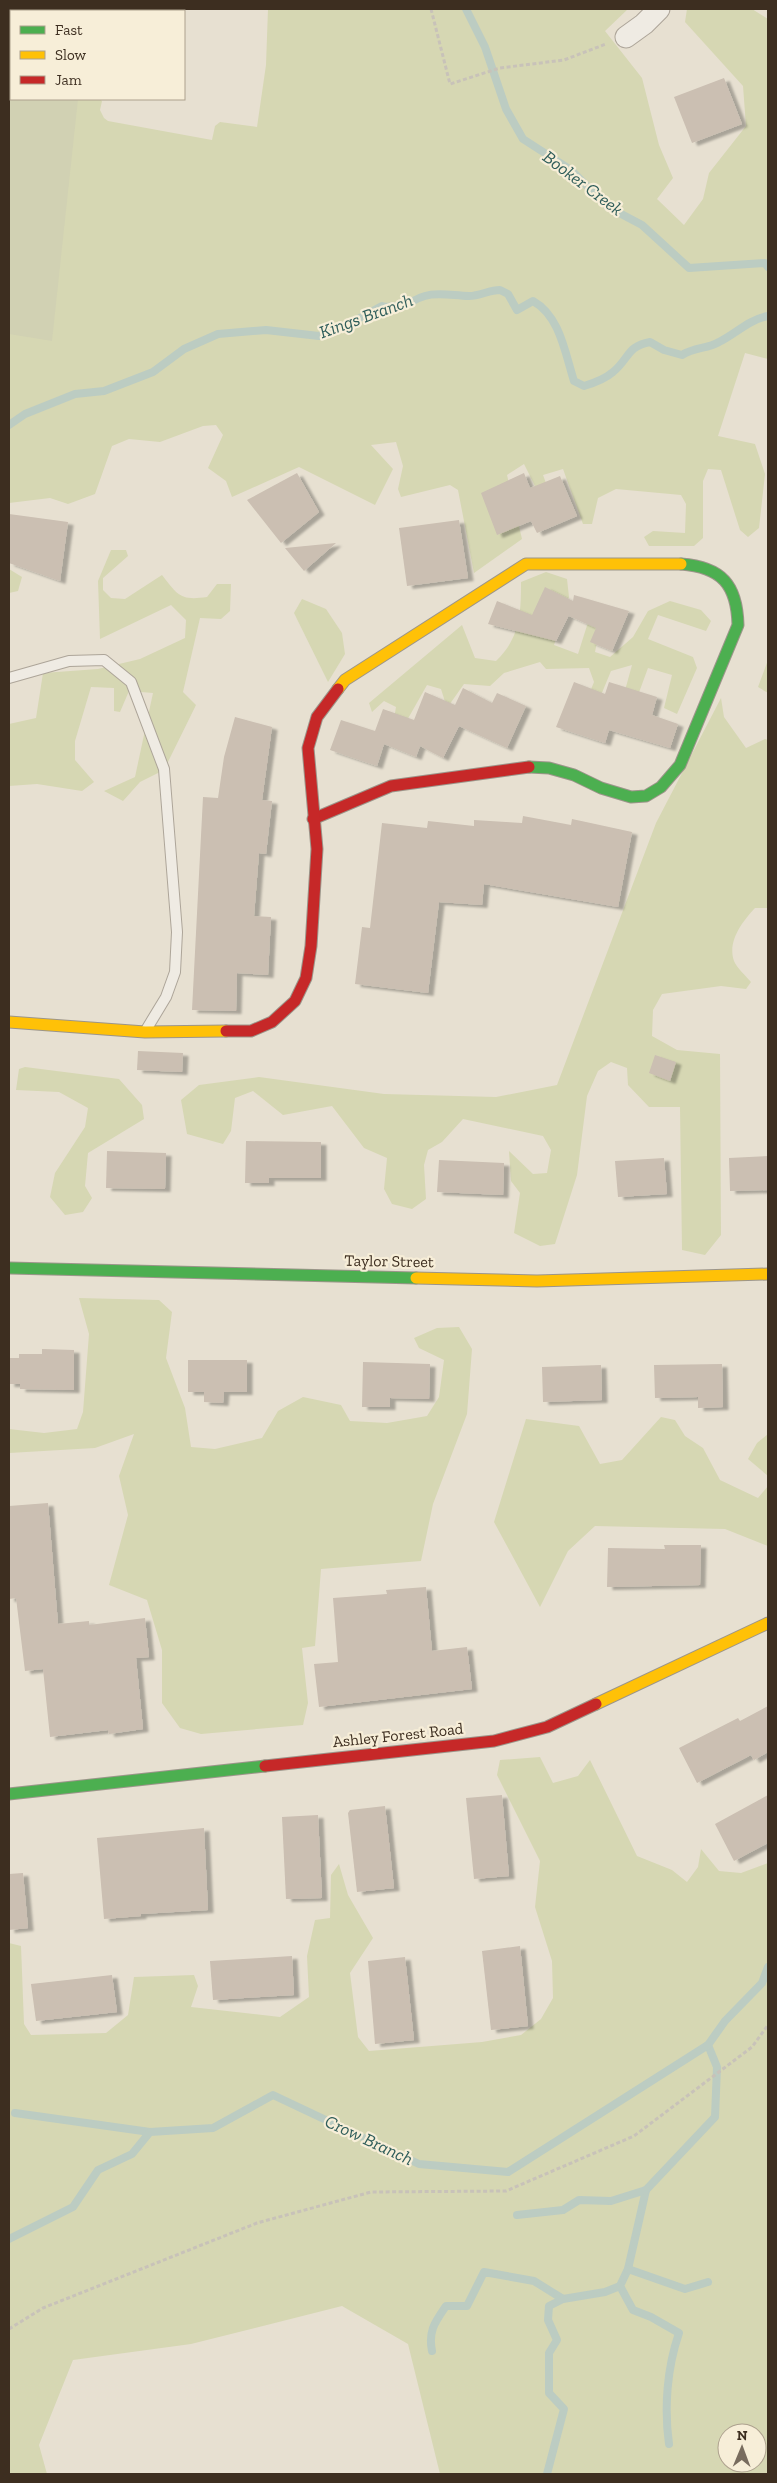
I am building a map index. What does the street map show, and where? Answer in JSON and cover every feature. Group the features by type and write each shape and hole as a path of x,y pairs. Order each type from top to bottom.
{"street":[{"path":"626,37 644,24 659,9"},
{"path":"9,1022 145,1032 252,1031 272,1022 295,1001 306,978 317,849 313,819 308,748 318,717 345,680 526,564 561,562 691,564 716,572 728,583 738,602 738,625 680,765 661,787 646,796 631,798 601,788 574,775 548,768 521,767 391,786 313,819"},
{"name":"Taylor Street","path":"9,1268 537,1281 768,1274"},
{"name":"Ashley Forest Road","path":"9,1794 494,1741 547,1727 768,1623"}],"lane":[{"path":"9,678 69,660 104,660 131,682 164,769 177,932 175,972 166,997 145,1032"}],"path":[{"path":"431,9 450,84 500,68 564,60 626,37"},
{"path":"9,2329 43,2308 258,2224 361,2194 371,2192 506,2191 634,2136 752,2048 768,2025"}],"green space":[{"path":"9,9 107,9 107,10"},
{"path":"268,9 628,9 605,31 642,78 659,145 673,178 657,199 684,225 703,199 709,173 746,126 743,86 685,22 687,9 752,9 768,19 768,359 745,353 718,436 755,444 765,474 759,528 748,537 740,530 721,470 708,469 703,481 703,538 694,546 649,546 644,537 653,531 685,533 686,504 681,495 616,489 598,498 592,524 583,524 563,469 543,475 560,521 554,524 524,464 507,475 522,539 474,573 458,490 450,485 401,497 398,489 403,466 396,442 371,445 393,469 375,505 299,467 232,497 226,481 208,468 223,435 216,425 203,426 160,442 129,439 112,446 95,494 68,504 50,498 9,503 9,15 10,100 101,100 100,110 108,121 212,140 215,126 220,122 257,127 266,65"},
{"path":"9,19 10,100 78,100 52,341 9,334"},
{"path":"111,550 126,550 128,556 103,578 103,590 111,598 125,599 162,575 176,592 191,598 207,597 217,584 231,584 230,611 221,619 200,618 183,692 196,705 164,770 140,782 123,801 104,791 135,777 153,693 129,691 120,712 114,711 114,688 91,687 75,741 75,760 94,782 82,791 37,784 9,786 9,724 36,718 43,673 98,669 140,659 185,638 186,620 171,605 100,639 98,581"},
{"path":"9,569 22,577 18,591 9,593"},
{"path":"546,572 567,579 569,597 554,645 578,654 590,616 601,621 595,652 610,657 633,637 648,611 670,601 701,610 711,621 706,631 658,615 648,639 693,657 697,668 677,714 664,708 672,675 648,668 634,706 621,705 632,665 611,671 589,724 579,719 594,682 589,668 546,669 540,662 504,673 490,686 464,684 447,708 441,689 427,685 397,738 392,731 396,707 384,701 372,712 369,703 462,625 475,658 496,661 510,643 518,625 521,582"},
{"path":"302,599 326,609 342,633 345,654 328,682 294,613"},
{"path":"768,660 768,693 758,687"},
{"path":"721,698 724,717 746,748 765,739 768,740 768,908 755,908 741,925 734,939 732,954 734,961 751,982 746,989 721,986 662,994 653,1010 652,1036 677,1050 720,1054 721,1235 705,1255 682,1250 680,1107 649,1107 628,1085 627,1068 611,1062 598,1071 587,1096 577,1175 555,1244 540,1246 514,1233 520,1193 511,1181 509,1151 533,1174 547,1173 551,1150 543,1136 463,1119 442,1142 428,1150 424,1165 426,1199 412,1209 392,1204 384,1189 387,1158 364,1148 332,1106 283,1115 253,1091 235,1098 231,1131 223,1144 187,1134 181,1100 199,1085 259,1077 384,1094 496,1097 557,1085 656,823"},
{"path":"25,1067 119,1079 142,1105 144,1119 88,1153 85,1186 92,1198 83,1212 65,1215 50,1197 55,1173 85,1127 88,1108 59,1092 16,1090 19,1069"},
{"path":"79,1298 159,1300 172,1312 166,1358 185,1408 191,1447 215,1449 262,1438 278,1411 303,1397 341,1405 350,1421 387,1423 427,1416 439,1397 444,1360 419,1348 414,1338 437,1328 459,1327 472,1349 467,1414 433,1504 421,1561 321,1569 315,1646 302,1648 308,1703 303,1725 201,1734 180,1728 162,1703 162,1650 147,1600 109,1585 128,1515 119,1476 134,1434 95,1448 9,1453 9,1429 44,1433 77,1429 83,1412 89,1334"},
{"path":"661,1417 675,1420 685,1436 703,1448 720,1480 758,1498 768,1486 768,1546 725,1529 595,1526 568,1551 540,1607 494,1522 526,1419 579,1426 600,1464 622,1460"},
{"path":"768,1434 768,1476 748,1459 757,1443"},
{"path":"540,1757 553,1783 578,1776 590,1760 637,1856 672,1870 687,1882 698,1867 701,1849 719,1871 741,1873 768,1863 768,2474 440,2474 408,2344 342,2306 191,2344 73,2360 39,2445 47,2474 9,2474 9,1943 21,1946 24,2024 31,2035 106,2033 128,2015 134,1977 194,1975 198,1986 191,2007 280,2017 309,1997 307,1956 315,1920 330,1918 331,1875 339,1864 348,1895 373,1938 350,1973 358,2037 369,2051 482,2042 521,2035 541,2019 553,1998 552,1961 535,1907 540,1861 497,1775 500,1760"}],"building":[{"path":"724,78 742,124 692,143 674,97"},
{"path":"297,473 319,512 281,543 247,500"},
{"path":"524,473 530,488 560,476 577,516 537,533 531,521 497,535 481,493"},
{"path":"9,514 68,522 60,581 9,563"},
{"path":"459,520 468,578 407,586 399,528"},
{"path":"336,543 304,571 285,548"},
{"path":"545,587 573,601 574,595 629,611 612,651 590,642 596,628 569,616 570,613 556,641 488,624 497,601 532,615"},
{"path":"574,682 605,694 609,682 657,697 652,715 678,724 670,748 609,730 605,743 556,727"},
{"path":"463,688 492,703 497,693 526,706 507,748 459,726 443,758 420,746 416,757 384,744 377,766 330,750 341,720 375,731 383,709 414,720 425,692 455,705"},
{"path":"235,717 272,727 262,800 272,801 266,854 259,853 254,916 271,917 268,975 237,973 236,1011 192,1010 203,797 218,798 224,757"},
{"path":"523,816 571,825 572,819 632,832 618,907 484,884 482,905 439,902 428,993 355,984 362,927 370,928 382,823 427,828 428,821 474,826 474,820 522,823"},
{"path":"138,1051 183,1053 182,1072 137,1070"},
{"path":"655,1055 676,1062 670,1081 649,1073"},
{"path":"246,1141 321,1142 321,1178 269,1178 269,1183 245,1183"},
{"path":"107,1151 166,1153 165,1189 106,1188"},
{"path":"768,1156 768,1190 730,1191 729,1158"},
{"path":"664,1158 667,1194 618,1197 615,1161"},
{"path":"439,1160 504,1163 503,1195 437,1192"},
{"path":"42,1349 74,1350 74,1390 20,1389 20,1384 9,1384 9,1358 19,1358 19,1354 42,1354"},
{"path":"188,1360 247,1360 247,1392 224,1392 223,1403 204,1402 204,1392 188,1392"},
{"path":"363,1362 430,1364 429,1399 390,1398 390,1407 362,1407"},
{"path":"722,1364 723,1407 698,1408 698,1397 655,1398 654,1365"},
{"path":"601,1365 602,1400 543,1402 542,1367"},
{"path":"48,1503 58,1624 89,1621 89,1625 145,1618 149,1657 136,1658 143,1729 109,1734 108,1730 50,1737 43,1669 25,1671 16,1598 9,1599 9,1506"},
{"path":"664,1545 701,1545 700,1585 607,1587 608,1548 665,1549"},
{"path":"426,1587 432,1651 467,1647 472,1689 319,1707 314,1664 338,1662 333,1598 387,1594 386,1590"},
{"path":"768,1706 768,1752 754,1760 751,1755 697,1783 679,1748 738,1718 740,1721"},
{"path":"502,1795 509,1876 474,1879 466,1798"},
{"path":"768,1795 768,1843 734,1861 715,1824"},
{"path":"385,1806 394,1888 357,1892 348,1813 350,1810"},
{"path":"318,1815 322,1898 286,1899 282,1817"},
{"path":"204,1828 208,1910 141,1914 141,1916 104,1919 97,1838"},
{"path":"23,1873 28,1928 9,1930 9,1874"},
{"path":"520,1946 528,2026 491,2030 482,1951"},
{"path":"292,1956 294,1995 213,2000 210,1961"},
{"path":"405,1957 414,2040 375,2044 368,1961"},
{"path":"112,1975 117,2012 36,2021 31,1984"}],"waterway":[{"name":"Booker Creek","path":"466,9 485,47 506,109 523,139 571,170 608,207 642,225 689,268 765,263 768,267"},
{"name":"Kings Branch","path":"9,425 25,414 75,394 104,391 153,372 184,349 218,334 266,330 319,336 349,324 382,306 407,305 430,295 473,296 500,290 508,294 517,310 533,301 550,316 560,336 574,381 584,386 610,374 632,350 642,344 650,342 664,350 682,355 714,344 748,324 768,316"},
{"name":"Crow Branch","path":"9,2239 73,2207 98,2170 132,2154 150,2132 213,2128 273,2095 419,2164 508,2172 708,2045 725,2021 762,1983 768,1967"},
{"path":"517,2215 563,2210 579,2200 611,2201 646,2190 715,2117 717,2067 708,2045"},
{"path":"15,2113 150,2132"},
{"path":"646,2190 628,2269 620,2286 633,2310 651,2317 679,2333 669,2374 667,2402 669,2444"},
{"path":"628,2269 685,2289 708,2282"},
{"path":"432,2351 431,2338 433,2327 446,2306 467,2306 484,2272 534,2281 563,2299 605,2292 620,2286"},
{"path":"547,2474 564,2409 549,2393 549,2353 557,2340 548,2320 549,2306 563,2299"}],"traffic: fast":[{"path":"529,767 549,768 574,775 601,788 631,797 646,796 661,787 680,765 738,625 734,599 724,581 717,574 707,569 681,564"},
{"path":"9,1268 416,1278"},
{"path":"9,1794 265,1766"}],"traffic: slow":[{"path":"338,689 345,680 526,564 681,564"},
{"path":"9,1022 145,1032 226,1031"},
{"path":"416,1278 537,1281 768,1274"},
{"path":"596,1704 768,1623"}],"traffic: jam":[{"path":"226,1031 251,1031 272,1022 295,1001 306,978 311,946 317,849 308,748 317,717 338,689"},
{"path":"313,819 391,786 529,767"},
{"path":"265,1766 494,1741 547,1727 596,1704"}]}
